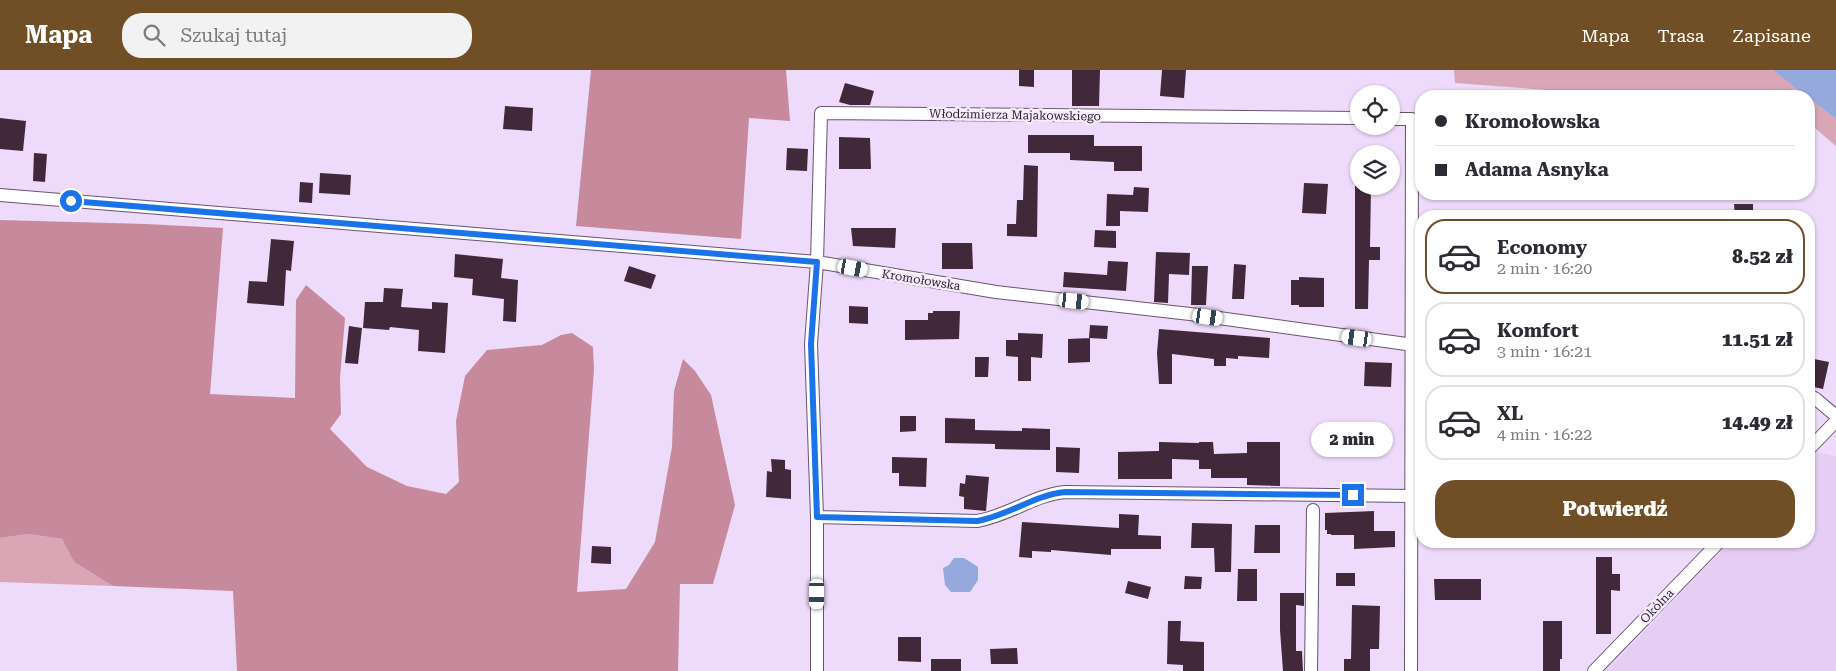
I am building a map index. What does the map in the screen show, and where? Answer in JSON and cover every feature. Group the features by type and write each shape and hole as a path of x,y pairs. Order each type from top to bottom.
{"street":[{"name":"Włodzimierza Majakowskiego","path":"817,262 821,113 1350,118"},
{"path":"1400,119 1412,119 1415,255"},
{"name":"Kromołowska","path":"0,196 817,262 996,292 1190,314 1415,346"},
{"path":"817,262 811,344 817,517 817,671"},
{"path":"1412,671 1411,496 1415,396"},
{"path":"1815,398 1836,416"},
{"path":"1815,443 1836,421"},
{"path":"817,517 977,521 999,515 1046,495 1065,492 1411,496"},
{"path":"1311,671 1313,510"},
{"name":"Okólna","path":"1594,671 1713,548"}],"shaded area":[{"path":"591,70 786,70 790,121 749,118 741,239 576,226"},
{"path":"1454,70 1773,70 1799,90 1548,90 1455,83"},
{"path":"1815,103 1836,119 1836,146 1815,128"},
{"path":"0,220 223,228 210,394 295,398 296,300 306,285 345,318 340,378 341,414 330,429 367,467 407,486 446,494 459,482 456,421 465,376 487,350 542,345 561,335 572,333 593,347 594,370 577,592 626,589 655,542 672,447 674,391 683,359 695,371 711,395 735,505 713,584 680,584 678,671 237,671 233,591 113,586 74,562 62,539 28,534 0,538"},
{"path":"1817,452 1836,456 1836,671 1606,671 1724,548 1815,548 1815,454"},
{"path":"28,534 62,539 74,562 113,586 0,582 0,538"}],"water":[{"path":"1773,70 1836,70 1836,119 1815,103 1815,90 1799,90"},
{"path":"954,558 964,558 978,567 978,580 970,592 951,592 945,585 943,568 949,565"}],"building":[{"path":"1019,70 1034,70 1034,87 1019,86"},
{"path":"1072,70 1100,70 1099,106 1072,106"},
{"path":"1162,70 1186,70 1184,98 1160,96"},
{"path":"845,83 874,91 870,105 850,105 839,102"},
{"path":"505,106 533,108 532,131 503,129"},
{"path":"0,118 26,121 23,151 0,149"},
{"path":"1028,135 1094,135 1094,146 1142,146 1142,171 1114,171 1114,162 1070,160 1070,153 1028,153"},
{"path":"839,137 870,138 871,169 839,169"},
{"path":"787,148 808,149 807,171 786,170"},
{"path":"34,153 47,154 45,182 33,181"},
{"path":"1024,165 1038,166 1037,237 1007,236 1007,224 1016,224 1017,200 1023,200"},
{"path":"320,173 351,175 350,195 319,193"},
{"path":"300,182 313,183 312,203 299,202"},
{"path":"1304,183 1328,184 1326,214 1302,213"},
{"path":"1134,187 1149,188 1148,212 1120,211 1120,226 1106,226 1107,194 1133,195"},
{"path":"1355,195 1371,195 1370,247 1380,247 1380,260 1369,260 1368,309 1355,309"},
{"path":"1734,204 1753,204 1753,210 1734,210"},
{"path":"851,228 896,228 895,248 853,246"},
{"path":"1095,230 1116,231 1116,248 1094,247"},
{"path":"271,239 294,241 291,271 286,270 284,306 247,303 249,281 267,282"},
{"path":"942,243 972,243 973,269 942,269"},
{"path":"1156,252 1190,253 1189,275 1169,274 1168,303 1154,302"},
{"path":"455,254 503,259 501,278 518,280 516,322 503,321 504,299 472,295 473,279 454,277"},
{"path":"1108,261 1128,262 1126,291 1063,287 1064,272 1107,275"},
{"path":"1234,264 1246,265 1244,299 1232,299"},
{"path":"629,266 656,275 651,289 624,281"},
{"path":"1192,266 1208,266 1206,305 1191,305"},
{"path":"1299,277 1324,278 1324,307 1299,307 1299,305 1291,305 1291,280 1299,280"},
{"path":"384,288 403,289 401,307 432,309 432,302 448,303 445,353 418,351 419,330 390,327 389,330 363,328 365,302 383,302"},
{"path":"849,306 868,307 868,324 849,323"},
{"path":"933,311 960,311 959,339 905,340 905,320 928,320 928,313 933,313"},
{"path":"1090,325 1108,326 1107,339 1089,338"},
{"path":"349,326 362,328 358,364 345,363"},
{"path":"1159,329 1270,338 1269,358 1238,356 1238,359 1226,358 1226,366 1214,366 1214,359 1172,354 1172,384 1159,384 1157,353"},
{"path":"1018,333 1043,334 1042,358 1031,357 1031,381 1018,381 1018,357 1006,356 1006,340 1018,340"},
{"path":"1090,338 1090,362 1068,363 1068,339"},
{"path":"975,357 989,357 988,377 975,377"},
{"path":"1815,359 1829,362 1823,389 1815,387"},
{"path":"1365,362 1392,363 1391,387 1364,386"},
{"path":"900,416 916,416 916,431 900,432"},
{"path":"945,418 975,419 975,430 1022,431 1022,428 1050,429 1050,450 995,449 995,444 945,443"},
{"path":"1159,442 1213,442 1214,454 1247,453 1247,442 1280,442 1280,486 1247,485 1247,478 1211,478 1211,469 1199,469 1199,460 1172,459 1172,479 1118,479 1118,452 1159,451"},
{"path":"1056,447 1080,448 1079,473 1056,472"},
{"path":"892,457 927,458 926,487 899,486 899,473 892,473"},
{"path":"771,459 785,460 785,469 791,470 791,499 766,497 767,471 772,472"},
{"path":"966,475 989,477 986,511 964,509 964,497 959,496 960,483 965,484"},
{"path":"1374,511 1374,531 1395,531 1395,547 1354,549 1354,535 1331,535 1327,534 1327,530 1325,530 1325,513"},
{"path":"1119,514 1139,515 1138,535 1161,536 1161,549 1111,549 1111,555 1051,550 1051,552 1032,551 1032,558 1019,557 1022,522 1119,528"},
{"path":"1192,523 1232,524 1231,572 1215,572 1214,548 1191,548"},
{"path":"1255,525 1280,525 1280,553 1254,553"},
{"path":"592,546 611,547 611,564 591,563"},
{"path":"1596,557 1612,557 1612,574 1620,574 1620,591 1611,590 1611,634 1596,634"},
{"path":"1238,569 1257,569 1257,601 1237,601"},
{"path":"1336,573 1355,573 1355,586 1336,586"},
{"path":"1185,576 1202,577 1201,589 1184,589"},
{"path":"1434,579 1481,579 1481,600 1435,600"},
{"path":"1128,581 1151,587 1148,599 1125,593"},
{"path":"1280,593 1304,593 1304,606 1296,605 1296,651 1302,651 1303,671 1283,671"},
{"path":"1352,605 1380,606 1379,649 1370,649 1370,671 1344,671 1344,659 1351,659"},
{"path":"1168,621 1181,621 1180,641 1204,642 1204,671 1183,671 1183,665 1167,664"},
{"path":"1543,621 1562,621 1562,659 1560,659 1560,671 1543,671"},
{"path":"898,637 921,637 921,662 898,661"},
{"path":"1017,648 1018,664 991,664 990,649"},
{"path":"931,659 961,659 961,671 931,671"}],"route":[{"path":"71,201 817,262 811,344 817,517 970,522 999,515 1046,495 1065,492 1353,495"}]}
